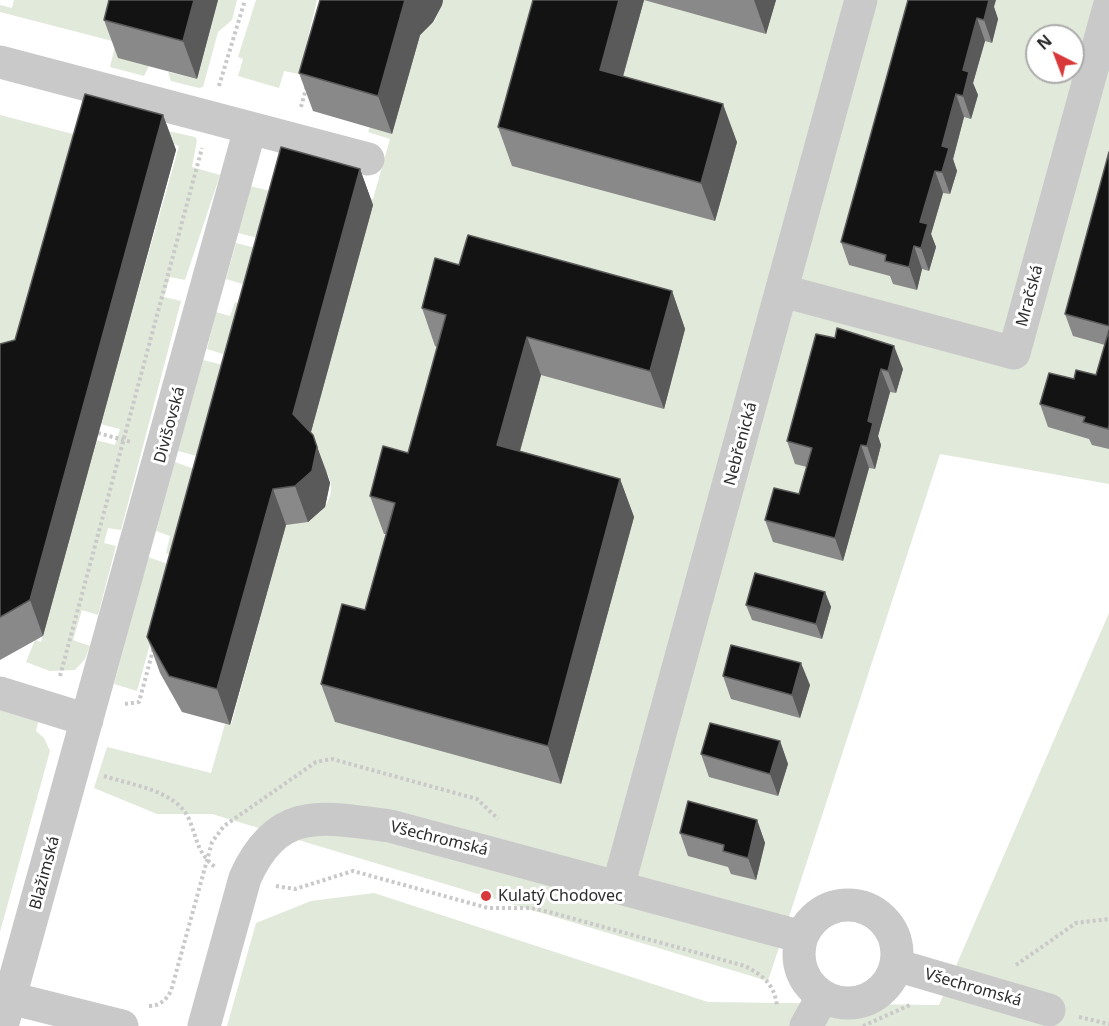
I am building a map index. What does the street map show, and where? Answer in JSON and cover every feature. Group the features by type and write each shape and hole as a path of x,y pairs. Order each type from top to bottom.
{"street":[{"name":"Nebřenická","path":"618,887 861,0"},
{"name":"Mračská","path":"783,291 1014,353 1109,7"},
{"path":"0,62 368,159"},
{"name":"Divišovská","path":"87,720 163,452 250,129"},
{"path":"0,693 87,720"},
{"name":"Blažimská","path":"6,1012 87,720"},
{"name":"Všechromská","path":"204,1026 245,878 255,856 275,833 299,822 332,818 390,826 444,838 802,937"},
{"path":"857,906 881,917 889,927 897,952 896,965 883,987 873,996 848,1002 823,996 806,977 799,950 802,937 819,915 831,908 857,906"},
{"name":"Všechromská","path":"896,965 1049,1010"},
{"path":"792,1021 823,996"},
{"path":"6,1012 122,1026"}],"path":[{"path":"58,682 244,0"},
{"path":"293,140 309,76"},
{"path":"98,434 123,440"},
{"path":"139,702 154,647"},
{"path":"97,773 164,795 177,803 189,820 194,841 207,861 216,868 282,888 295,888 353,871 488,908 531,908 549,912 745,966 764,976 792,1021"},
{"path":"1010,969 1076,922 1109,919"}],"green space":[{"path":"14,0 134,0 149,66 144,76 110,67 116,42 0,12 0,5 12,8"},
{"path":"218,0 237,0 232,20 218,32 203,87 171,81 168,72 197,79"},
{"path":"256,0 317,0 299,74 284,71 279,88 238,76 243,59 238,57"},
{"path":"443,0 1109,0 1109,484 940,454 768,981 212,814 157,814 94,788 107,747 211,773 225,724 231,725 286,524 308,520 324,507 329,499 330,479 318,461 305,453 373,204 350,198 351,193 373,199 390,139 368,132 370,127 392,133 420,32 434,22"},
{"path":"0,115 88,138 0,383"},
{"path":"150,127 195,137 197,140 192,167 220,175 185,280 170,277 164,297 181,301 121,530 108,528 104,543 116,546 98,615 82,610 73,640 90,646 85,659 75,670 50,671 26,662 35,640 41,642 96,440 115,445 120,429 100,424 179,146 155,138"},
{"path":"250,186 270,191 258,238 238,233"},
{"path":"236,243 256,248 246,285 226,279"},
{"path":"235,302 240,304 226,355 207,349 216,312 230,316"},
{"path":"203,360 223,365 197,456 178,451"},
{"path":"175,462 197,470 172,555 166,553 170,536 156,531"},
{"path":"148,557 168,564 171,569 137,691 114,684"},
{"path":"1109,613 1109,1026 227,1026 256,923 311,901 374,893 708,1002 939,1005"},
{"path":"0,710 38,722 36,731 44,738 50,751 0,932"}],"building":[{"path":"109,0 194,0 183,41 104,20"},
{"path":"320,0 405,0 378,96 299,73"},
{"path":"533,0 619,0 600,70 723,104 701,183 498,127"},
{"path":"908,0 989,0 984,20 977,18 963,70 969,72 963,96 956,94 942,146 949,148 942,172 935,171 920,222 928,224 921,248 914,246 909,267 885,261 886,255 841,242"},
{"path":"85,94 163,115 30,600 0,617 0,344 15,340"},
{"path":"281,147 360,169 293,414 313,435 317,447 312,471 295,486 273,489 217,689 169,676 147,637"},
{"path":"1109,152 1109,326 1065,314"},
{"path":"468,235 672,291 650,371 527,337 497,445 620,479 548,746 321,684 342,604 365,610 395,503 370,496 383,446 408,453 446,315 422,308 435,258 459,265"},
{"path":"837,328 894,346 888,371 881,369 868,421 873,423 867,446 861,445 835,538 765,520 774,488 799,494 812,448 787,441 816,334 835,338"},
{"path":"1109,330 1108,429 1083,422 1085,417 1040,404 1049,373 1074,379 1076,370 1096,375"},
{"path":"755,573 825,592 816,624 746,605"},
{"path":"731,645 801,663 792,695 723,676"},
{"path":"710,723 780,741 770,774 701,754"},
{"path":"688,801 757,820 748,858 723,851 724,845 680,833"}],"place":[{"name":"Kulatý Chodovec","path":"486,896"}]}
